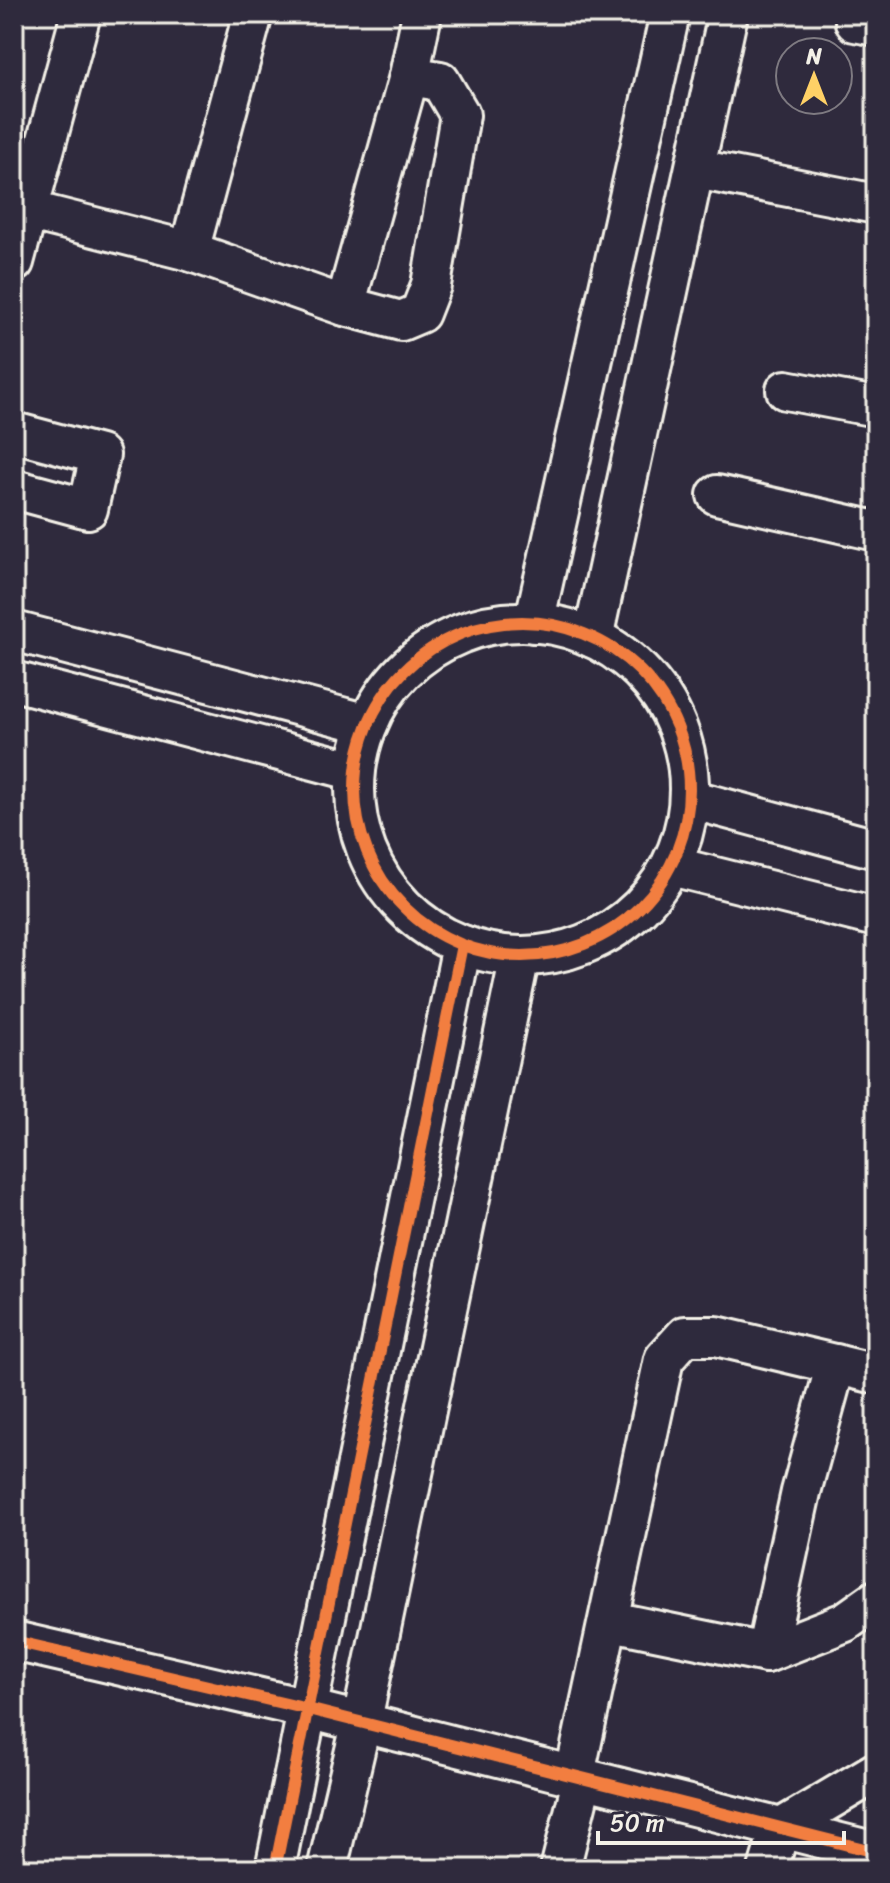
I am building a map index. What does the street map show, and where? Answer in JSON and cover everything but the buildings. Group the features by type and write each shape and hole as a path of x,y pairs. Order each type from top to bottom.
{"street":[{"path":"14,262 81,14"},
{"path":"189,251 253,14"},
{"path":"345,306 409,76 422,14"},
{"path":"534,623 670,14"},
{"path":"593,638 728,14"},
{"path":"27,210 189,251 345,306 401,321 420,313 431,285 460,115 440,81 409,76"},
{"path":"696,169 876,204"},
{"path":"786,390 876,407"},
{"path":"14,432 100,455 88,509 14,489"},
{"path":"717,495 876,531"},
{"path":"534,623 593,638 629,662 666,703 680,733 688,765 690,799 684,833 671,866 651,896 633,913 593,941 558,952 520,956 462,945 433,931 387,889 371,862 360,833 355,802 355,771 368,724 400,676 435,647 466,632 534,623"},
{"path":"14,631 368,724"},
{"path":"14,681 355,771"},
{"path":"690,799 876,849"},
{"path":"671,866 876,917"},
{"path":"275,1869 462,945"},
{"path":"327,1869 361,1725 520,956"},
{"path":"560,1869 664,1359 685,1336 716,1336 876,1374"},
{"path":"766,1653 801,1492 836,1364"},
{"path":"611,1621 766,1653 845,1622 876,1600"},
{"path":"14,1641 308,1709 361,1725 579,1776 876,1852"},
{"path":"768,1869 780,1829 876,1772"}],"cycle path":[{"path":"522,622 555,625 586,635 615,650 640,671 661,696 676,725 686,756 689,789 686,822 676,853 661,882 640,907 615,928 586,943 555,953 522,956 489,953 458,943 429,928 404,907 383,882 368,853 358,822 355,789 358,756 368,725 383,696 404,671 429,650 458,635 489,625 522,622"},
{"path":"275,1869 462,945"},
{"path":"14,1641 308,1709 876,1852"}]}
